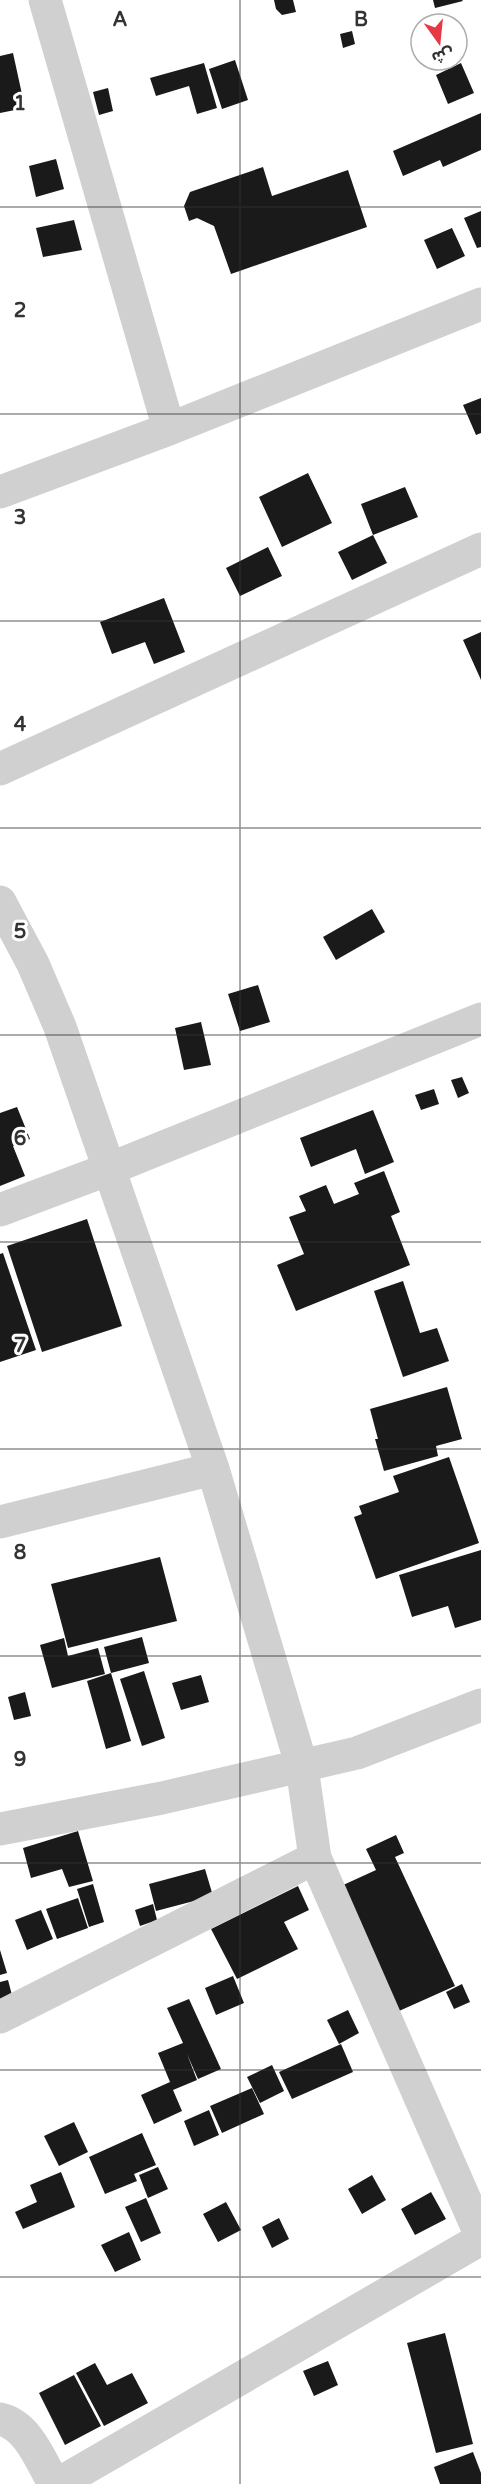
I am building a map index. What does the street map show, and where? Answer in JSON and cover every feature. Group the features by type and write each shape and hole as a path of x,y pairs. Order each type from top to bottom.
{"street":[{"path":"45,0 169,429"},
{"path":"0,492 169,429 481,304"},
{"path":"0,769 481,549"},
{"path":"0,902 33,964 55,1017 213,1469 302,1767 315,1858 481,2237 56,2484 25,2434 11,2422 0,2419"},
{"path":"0,1210 109,1169 481,1019"},
{"path":"0,1522 213,1469"},
{"path":"0,1829 162,1798 357,1753 481,1705"},
{"path":"0,2017 315,1858"}],"building":[{"path":"274,0 293,0 296,12 282,15 276,9"},
{"path":"433,0 462,0 463,1 435,8"},
{"path":"352,31 355,44 343,48 340,34"},
{"path":"13,53 25,108 0,113 0,56"},
{"path":"235,60 248,100 222,109 209,69"},
{"path":"204,63 217,108 197,114 189,86 156,96 150,78"},
{"path":"442,72 465,72 474,93 448,104 436,75"},
{"path":"108,88 113,111 99,115 93,92"},
{"path":"481,113 481,150 443,167 440,160 403,176 393,151"},
{"path":"56,159 64,189 36,197 29,166"},
{"path":"263,167 272,196 348,170 367,227 231,274 214,226 197,218 189,221 184,206 190,192"},
{"path":"481,211 481,247 477,248 464,218"},
{"path":"74,220 82,250 43,257 36,228"},
{"path":"452,228 465,256 437,269 424,240"},
{"path":"481,398 481,433 476,435 463,405"},
{"path":"308,473 332,523 282,547 259,497"},
{"path":"405,487 418,517 373,535 361,504"},
{"path":"373,535 387,563 352,580 338,552"},
{"path":"268,547 282,576 240,596 226,568"},
{"path":"164,598 185,652 154,664 145,642 112,654 100,622"},
{"path":"481,632 481,680 463,640"},
{"path":"372,909 385,932 336,960 323,937"},
{"path":"258,985 270,1022 240,1031 228,994"},
{"path":"201,1022 211,1065 184,1070 175,1028"},
{"path":"462,1077 469,1093 458,1098 451,1080"},
{"path":"434,1089 439,1104 421,1110 415,1095"},
{"path":"17,1107 30,1139 13,1146 25,1176 0,1186 0,1113"},
{"path":"373,1110 394,1162 365,1174 356,1149 311,1167 300,1138"},
{"path":"384,1171 400,1212 391,1216 410,1265 296,1311 277,1265 304,1254 289,1217 306,1211 299,1196 326,1185 334,1204 359,1194 354,1183"},
{"path":"87,1219 122,1326 42,1352 7,1246"},
{"path":"3,1253 36,1350 0,1362 0,1254"},
{"path":"403,1281 420,1333 437,1328 449,1361 403,1377 374,1291"},
{"path":"447,1387 462,1439 436,1446 438,1456 384,1471 370,1409"},
{"path":"449,1457 479,1543 376,1579 354,1517 362,1514 359,1506 399,1492 393,1476"},
{"path":"481,1550 481,1620 455,1628 448,1606 412,1617 399,1575"},
{"path":"160,1557 177,1621 68,1648 51,1584"},
{"path":"142,1637 149,1663 111,1673 104,1647"},
{"path":"64,1638 68,1656 98,1648 105,1674 52,1688 40,1645"},
{"path":"144,1671 165,1738 142,1746 120,1679"},
{"path":"111,1673 131,1741 106,1749 87,1681"},
{"path":"201,1675 209,1702 181,1710 172,1683"},
{"path":"25,1692 31,1716 14,1720 8,1697"},
{"path":"78,1831 93,1881 69,1887 62,1869 31,1878 23,1848"},
{"path":"396,1835 404,1853 395,1857 455,1986 399,2011 341,1886 376,1870 366,1849"},
{"path":"205,1869 213,1896 156,1911 149,1884"},
{"path":"93,1884 104,1922 89,1927 77,1889"},
{"path":"298,1886 309,1910 284,1922 298,1949 237,1979 211,1929"},
{"path":"78,1898 88,1928 57,1939 46,1909"},
{"path":"153,1904 157,1920 140,1926 135,1910"},
{"path":"41,1910 53,1939 27,1950 15,1920"},
{"path":"0,1950 7,1973 0,1975"},
{"path":"233,1976 244,2003 216,2015 205,1988"},
{"path":"8,1980 13,1999 0,2002 0,1982"},
{"path":"462,1984 470,2002 454,2009 446,1992"},
{"path":"189,1999 221,2069 198,2079 187,2054 197,2080 173,2090 182,2111 154,2124 141,2095 170,2082 158,2053 183,2043 167,2008"},
{"path":"348,2010 359,2033 339,2044 327,2020"},
{"path":"341,2044 353,2072 292,2099 279,2072"},
{"path":"272,2065 284,2091 260,2103 247,2077"},
{"path":"252,2088 264,2114 222,2133 210,2106"},
{"path":"209,2110 219,2135 194,2146 184,2121"},
{"path":"74,2122 88,2152 59,2166 44,2136"},
{"path":"142,2133 156,2165 134,2174 137,2181 105,2194 89,2157"},
{"path":"158,2167 168,2189 148,2198 139,2175"},
{"path":"61,2172 75,2207 23,2229 15,2212 37,2202 30,2185"},
{"path":"372,2175 386,2200 362,2214 348,2189"},
{"path":"431,2192 446,2219 415,2235 401,2209"},
{"path":"146,2198 161,2233 141,2242 125,2207"},
{"path":"226,2202 241,2230 218,2242 203,2214"},
{"path":"279,2218 289,2239 272,2248 262,2227"},
{"path":"129,2232 141,2260 115,2272 101,2245"},
{"path":"445,2333 473,2444 436,2453 407,2343"},
{"path":"328,2361 338,2385 314,2396 303,2371"},
{"path":"95,2363 107,2385 132,2373 148,2403 104,2426 76,2373"},
{"path":"74,2375 101,2426 65,2445 39,2393"},
{"path":"473,2452 481,2473 481,2484 440,2484 434,2467"}]}
